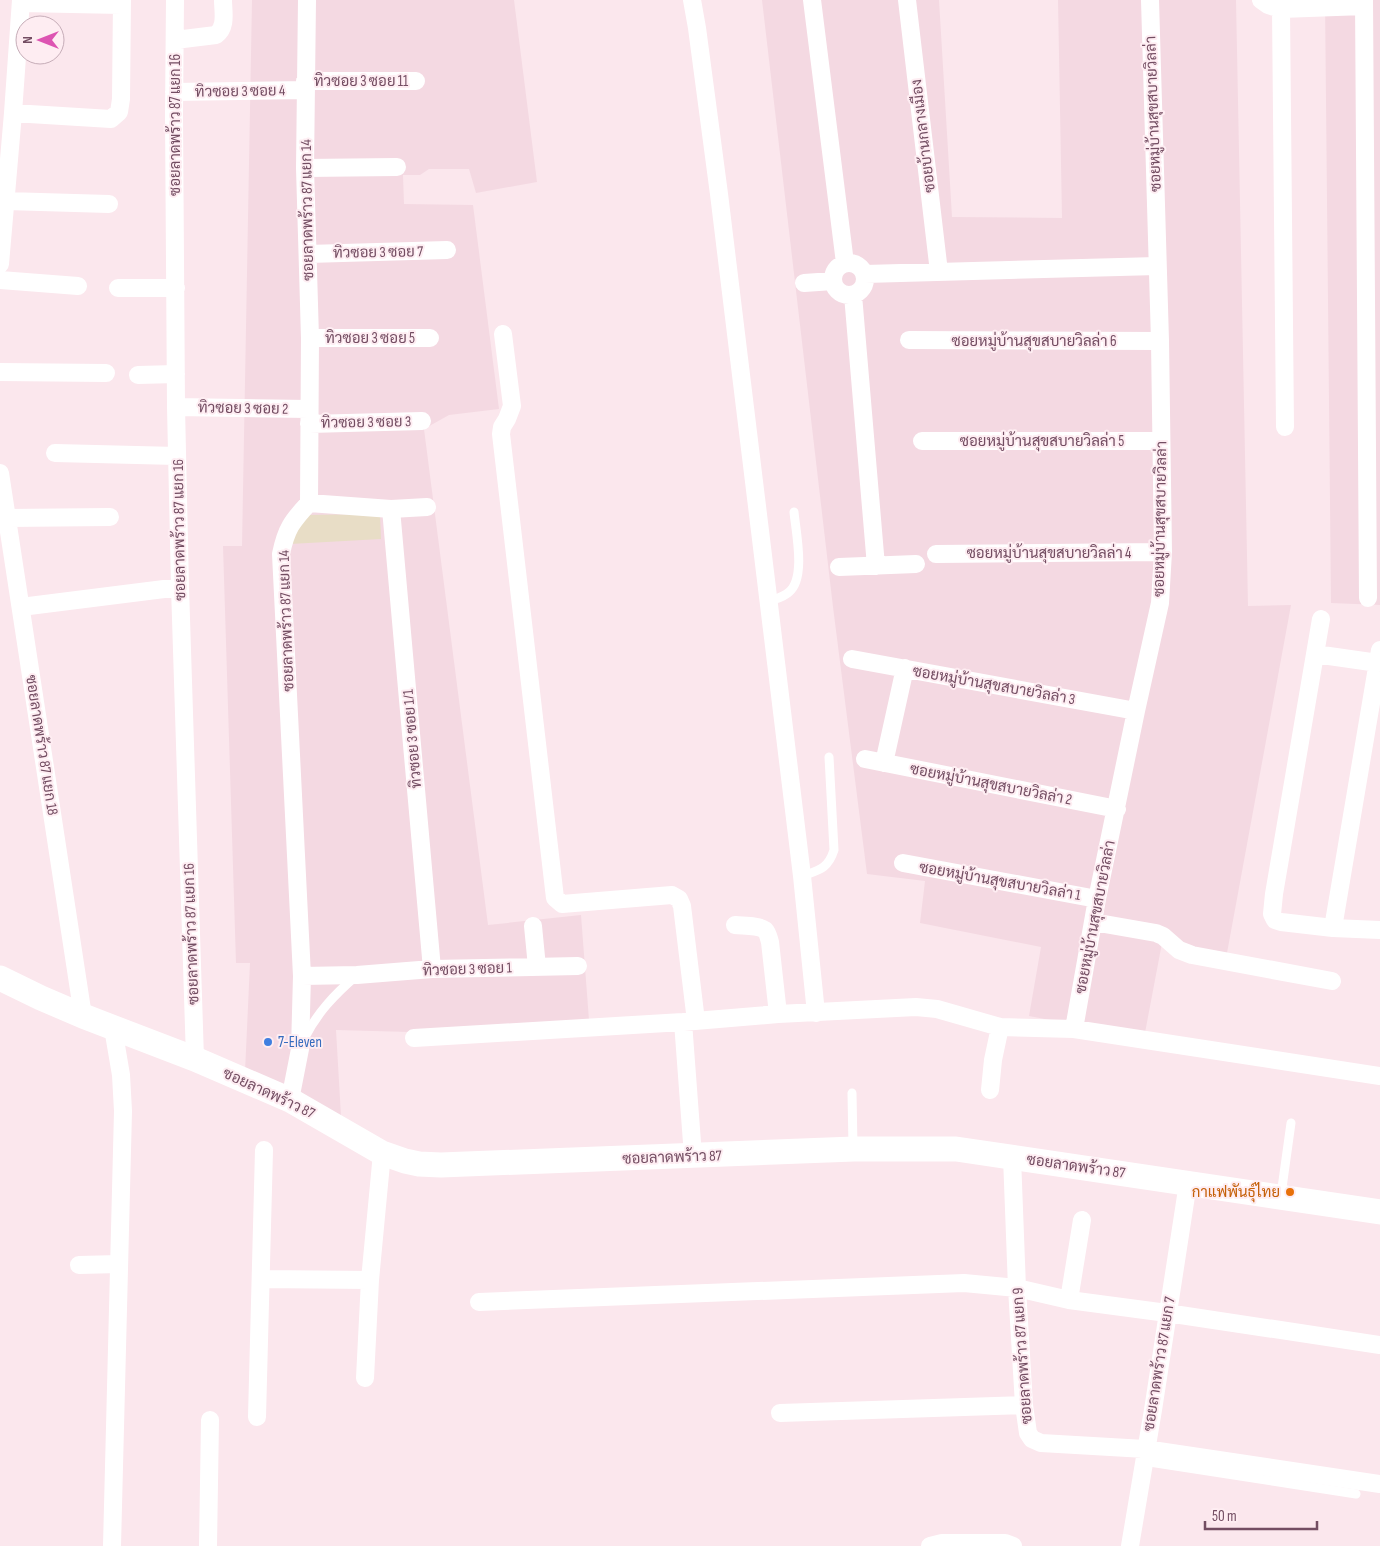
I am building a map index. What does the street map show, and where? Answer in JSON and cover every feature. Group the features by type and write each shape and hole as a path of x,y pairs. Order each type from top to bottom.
{"street":[{"name":"ซอยลาดพร้าว 87 แยก 16","path":"175,0 176,407 195,1059"},
{"path":"175,40 216,35 221,32 223,26 223,0"},
{"name":"ซอยลาดพร้าว 87 แยก 14","path":"290,1100 300,1048 302,976 281,554 284,538 291,522 309,502 310,338 305,168 307,0"},
{"path":"692,0 698,28 708,106 802,876 816,1013"},
{"path":"812,0 845,263"},
{"name":"ซอยบ้านกลางเมือง","path":"907,0 939,272"},
{"name":"ซอยหมู่บ้านสุขสบายวิลล่า","path":"1074,1029 1093,922 1160,603 1163,552 1160,341 1150,0"},
{"path":"1261,0 1268,5 1281,9 1364,3 1374,546 1368,598"},
{"path":"0,264 21,2 122,2 120,112 111,119 13,113"},
{"path":"1281,9 1285,427"},
{"name":"ทิวซอย 3 ซอย 11","path":"305,85 416,82"},
{"name":"ทิวซอย 3 ซอย 4","path":"174,92 305,85"},
{"path":"305,168 397,167"},
{"path":"6,201 109,204"},
{"name":"ทิวซอย 3 ซอย 7","path":"308,254 447,250"},
{"path":"845,263 857,264 865,274 866,281 864,287 853,295 846,295 840,292 835,287 833,281 835,269 845,263"},
{"path":"865,274 1157,266"},
{"path":"0,280 78,286"},
{"path":"804,283 833,281"},
{"path":"118,288 176,288"},
{"path":"853,295 876,566"},
{"path":"503,334 512,406 502,427 501,434 556,898 562,904 672,895 679,899 682,906 690,1021 693,1156"},
{"name":"ทิวซอย 3 ซอย 5","path":"310,338 430,338"},
{"name":"ซอยหมู่บ้านสุขสบายวิลล่า 6","path":"909,340 1160,341"},
{"path":"0,372 106,372"},
{"path":"138,375 176,374"},
{"name":"ทิวซอย 3 ซอย 2","path":"176,407 309,417"},
{"name":"ทิวซอย 3 ซอย 3","path":"309,417 422,421"},
{"name":"ซอยหมู่บ้านสุขสบายวิลล่า 5","path":"922,441 1161,441"},
{"path":"54,453 177,456"},
{"name":"ซอยลาดพร้าว 87 แยก 18","path":"0,473 22,607 83,1016"},
{"path":"309,502 391,509 427,507"},
{"name":"ทิวซอย 3 ซอย 1/1","path":"391,509 432,969"},
{"path":"7,518 110,517"},
{"name":"ซอยหมู่บ้านสุขสบายวิลล่า 4","path":"936,554 1163,552"},
{"path":"839,567 916,564"},
{"path":"22,607 180,587"},
{"path":"1321,619 1272,914 1275,920 1281,922 1333,928 1380,930"},
{"path":"1315,654 1379,657 1333,928"},
{"name":"ซอยหมู่บ้านสุขสบายวิลล่า 3","path":"852,659 1136,710"},
{"path":"884,763 905,668"},
{"name":"ซอยหมู่บ้านสุขสบายวิลล่า 2","path":"865,759 1117,809"},
{"name":"ซอยหมู่บ้านสุขสบายวิลล่า 1","path":"902,863 1098,899"},
{"path":"1093,922 1156,933 1163,936 1178,950 1192,956 1332,981"},
{"path":"735,925 765,930 768,936 778,1014"},
{"path":"533,926 537,967"},
{"name":"ทิวซอย 3 ซอย 1","path":"302,976 357,975 432,969 578,966"},
{"name":"ซอยลาดพร้าว 87","path":"0,978 83,1016 195,1059 290,1100 382,1153 405,1162 441,1165 854,1149 956,1149 1380,1212"},
{"path":"414,1038 896,1007 937,1009 1000,1027 1074,1029 1380,1076"},
{"path":"990,1090 993,1060 1000,1027"},
{"path":"112,1546 123,1111 121,1075 113,1028"},
{"path":"257,1417 264,1150"},
{"path":"365,1378 370,1280 382,1153"},
{"name":"ซอยลาดพร้าว 87 แยก 9","path":"1012,1157 1024,1405 1028,1433 1032,1439 1041,1443 1380,1484"},
{"name":"ซอยลาดพร้าว 87 แยก 7","path":"1130,1546 1188,1183"},
{"path":"1069,1300 1082,1220"},
{"path":"79,1265 119,1264"},
{"path":"261,1279 370,1280"},
{"path":"479,1302 955,1284 1017,1288 1069,1300 1380,1346"},
{"path":"780,1413 1024,1405"},
{"path":"208,1546 210,1420"},
{"path":"930,1546 942,1544 1006,1543 1013,1546"}],"lane":[{"path":"768,602 791,591 798,580 799,569 794,512"},
{"path":"802,876 827,866 834,850 829,757"},
{"path":"300,1048 322,1008 357,975"},
{"path":"852,1094 854,1149"},
{"path":"1281,1198 1291,1123"},
{"path":"1144,1455 1239,1475 1356,1494"}],"shaded area":[{"path":"252,0 514,0 537,182 476,193 469,169 429,169 420,175 403,175 404,204 473,205 499,409 449,415 424,429 488,925 581,915 589,1020 447,1033 336,1030 341,1116 245,1072 250,963 236,963 223,546 242,546"},
{"path":"762,0 939,0 952,217 1062,218 1058,0 1236,0 1248,606 1291,605 1227,953 1162,943 1144,1038 1029,1016 1041,947 920,923 925,881 867,874 833,607"},
{"path":"1325,0 1380,0 1380,605 1331,603"},
{"path":"380,514 381,539 290,544 304,515"}],"place":[{"name":"7-Eleven","path":"268,1042"},
{"name":"กาแฟพันธ์ุไทย","path":"1290,1192"}]}
